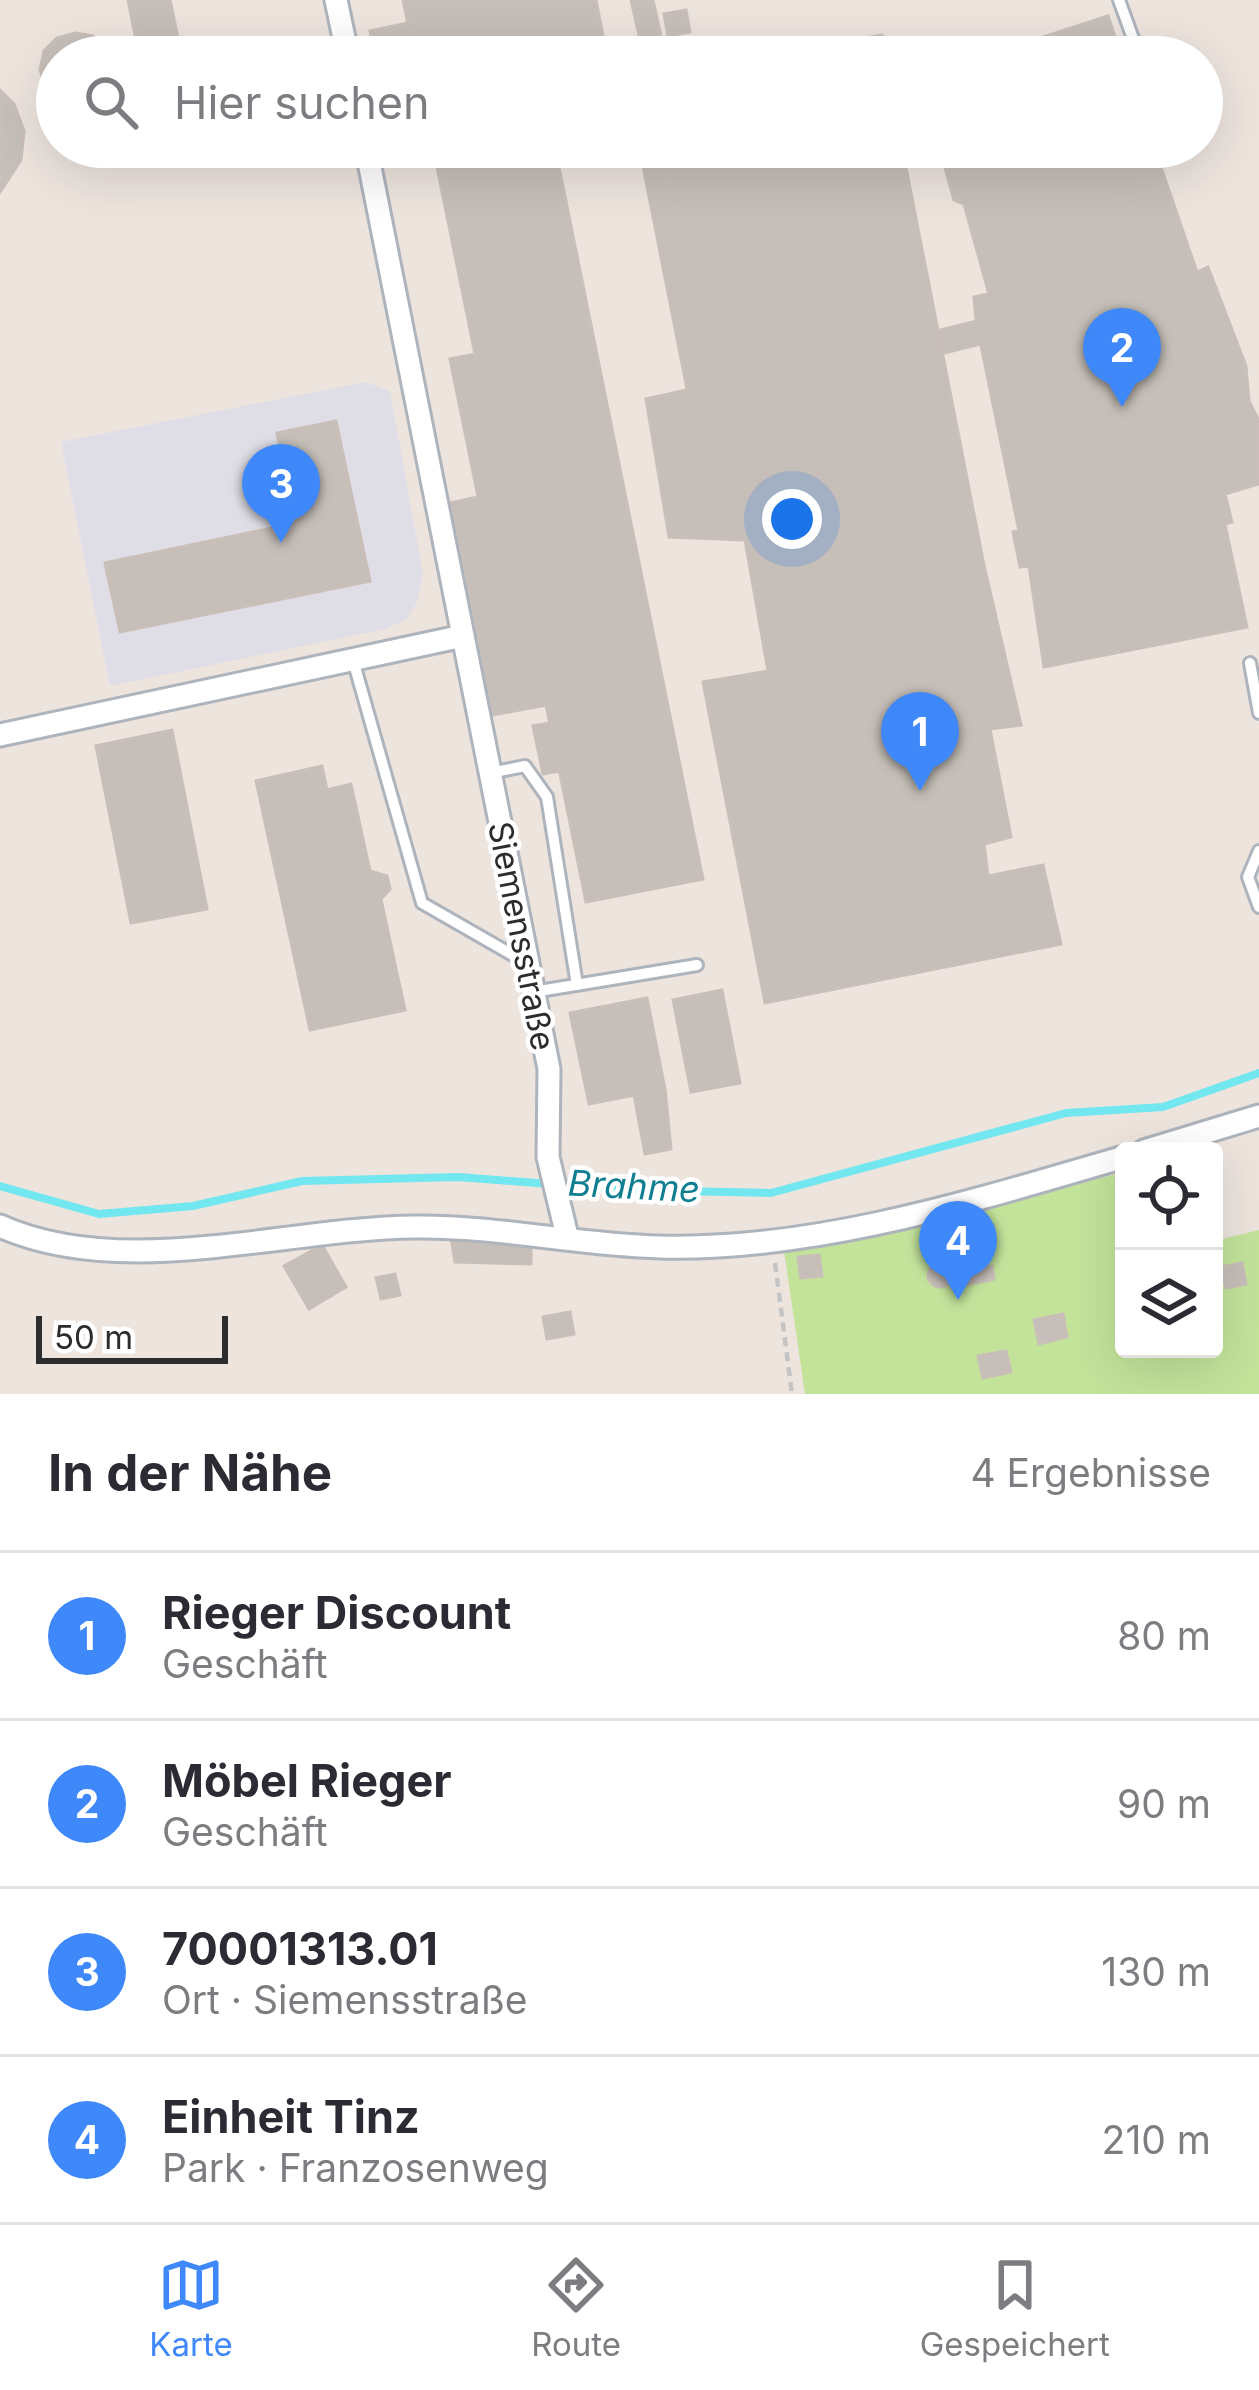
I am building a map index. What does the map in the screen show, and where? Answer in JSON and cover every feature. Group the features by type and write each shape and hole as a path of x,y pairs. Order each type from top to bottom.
{"street":[{"path":"337,0 344,36"},
{"name":"Siemensstraße","path":"370,168 549,1070 548,1157 563,1227"},
{"path":"0,734 463,636"},
{"path":"1174,1142 1259,1116"},
{"path":"0,1226 86,1248 209,1246 415,1227 563,1227 660,1247 772,1239 898,1217 1115,1159"}],"lane":[{"path":"1119,0 1132,36"},
{"path":"352,659 422,903 528,964"},
{"path":"1250,663 1259,713"},
{"path":"490,773 525,766 547,797 577,985"},
{"path":"1259,851 1248,878 1259,907"},
{"path":"533,992 697,965"}],"path":[{"path":"772,1239 792,1394"}],"shaded area":[{"path":"365,382 390,391 423,574 417,602 406,620 385,629 110,686 61,442"}],"green space":[{"path":"1115,1174 1115,1358 1223,1358 1223,1239 1259,1230 1259,1394 805,1394 784,1251 893,1233"}],"building":[{"path":"128,0 170,0 178,36 135,36"},
{"path":"403,0 596,0 603,36 411,36"},
{"path":"631,0 653,0 661,36 639,36"},
{"path":"686,10 690,32 668,36 664,14"},
{"path":"1108,16 1115,36 1047,36"},
{"path":"408,23 410,36 371,36 370,31"},
{"path":"0,90 14,104 24,131 21,160 0,192"},
{"path":"437,168 559,168 703,879 586,902"},
{"path":"643,168 665,168 709,385 687,389"},
{"path":"665,168 906,168 984,565 1021,725 990,729 1011,837 984,844 988,876 1043,865 1061,944 765,1003 703,682 768,671 745,540 669,537 646,399 709,385"},
{"path":"945,168 1161,168 1197,272 1208,267 1246,366 1249,401 1259,421 1259,484 1225,494 1232,522 1225,524 1247,627 1044,667 1029,566 1020,567 1013,532 1019,531 976,321 974,297 989,294 964,204 954,200"},
{"path":"976,321 981,344 941,354 936,331"},
{"path":"475,354 513,543 461,554 450,503 478,497 450,359"},
{"path":"336,421 370,581 120,632 105,563 296,523 277,433"},
{"path":"513,543 546,705 493,715 461,554"},
{"path":"550,723 559,771 543,774 533,726"},
{"path":"172,730 207,909 131,923 96,746"},
{"path":"322,766 327,790 351,784 370,871 387,876 390,889 381,899 405,1010 310,1030 256,781"},
{"path":"722,990 740,1083 691,1092 673,1000"},
{"path":"647,998 665,1089 589,1104 570,1013"},
{"path":"665,1089 671,1149 645,1154 634,1095"},
{"path":"451,1238 531,1240 531,1264 455,1262"},
{"path":"322,1245 346,1287 309,1309 284,1266"},
{"path":"819,1255 822,1276 801,1278 798,1257"},
{"path":"940,1263 952,1275 940,1287 928,1275"},
{"path":"1242,1263 1246,1284 1226,1288 1223,1267"},
{"path":"992,1266 994,1279 951,1288 948,1275"},
{"path":"395,1274 400,1295 381,1299 376,1278"},
{"path":"570,1312 574,1334 547,1339 543,1317"},
{"path":"1063,1314 1067,1337 1039,1344 1034,1320"},
{"path":"1006,1351 1011,1372 983,1378 978,1356"}],"waterway":[{"name":"Brahme","path":"0,1186 99,1214 193,1206 302,1181 458,1177 627,1190 771,1193 1066,1113 1163,1107 1259,1073"}],"place":[{"name":"Möbel Rieger","path":"1122,407"},
{"name":"70001313.01","path":"281,543"},
{"name":"Rieger Discount","path":"920,791"},
{"name":"Einheit Tinz","path":"958,1300"}]}
